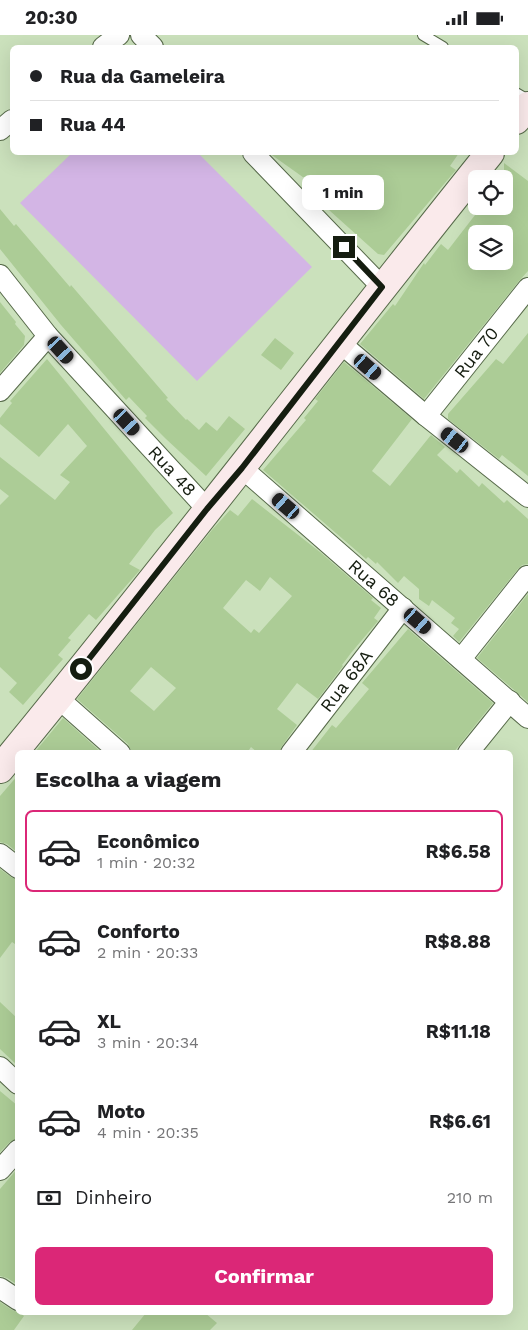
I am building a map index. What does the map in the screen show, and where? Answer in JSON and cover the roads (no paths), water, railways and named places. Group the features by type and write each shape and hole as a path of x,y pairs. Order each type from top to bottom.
{"street":[{"path":"106,45 119,35"},
{"path":"141,35 151,45"},
{"path":"519,116 528,106"},
{"path":"0,130 10,122"},
{"path":"255,155 382,287"},
{"path":"16,750 207,509 242,468 338,342 488,155"},
{"name":"Rua 48","path":"0,275 48,336 207,509"},
{"name":"Rua 70","path":"426,417 528,288"},
{"path":"0,391 48,336"},
{"path":"338,342 426,417 528,497"},
{"name":"Rua 68","path":"242,468 528,718"},
{"path":"462,659 528,576"},
{"name":"Rua 68A","path":"293,750 403,608"},
{"path":"58,698 117,750"},
{"path":"470,750 510,701"},
{"path":"0,769 15,751"},
{"path":"0,854 15,866"},
{"path":"0,1067 15,1080"},
{"path":"0,1170 15,1153"},
{"path":"0,1288 15,1298"}],"lane":[{"path":"423,35 440,45"}]}
